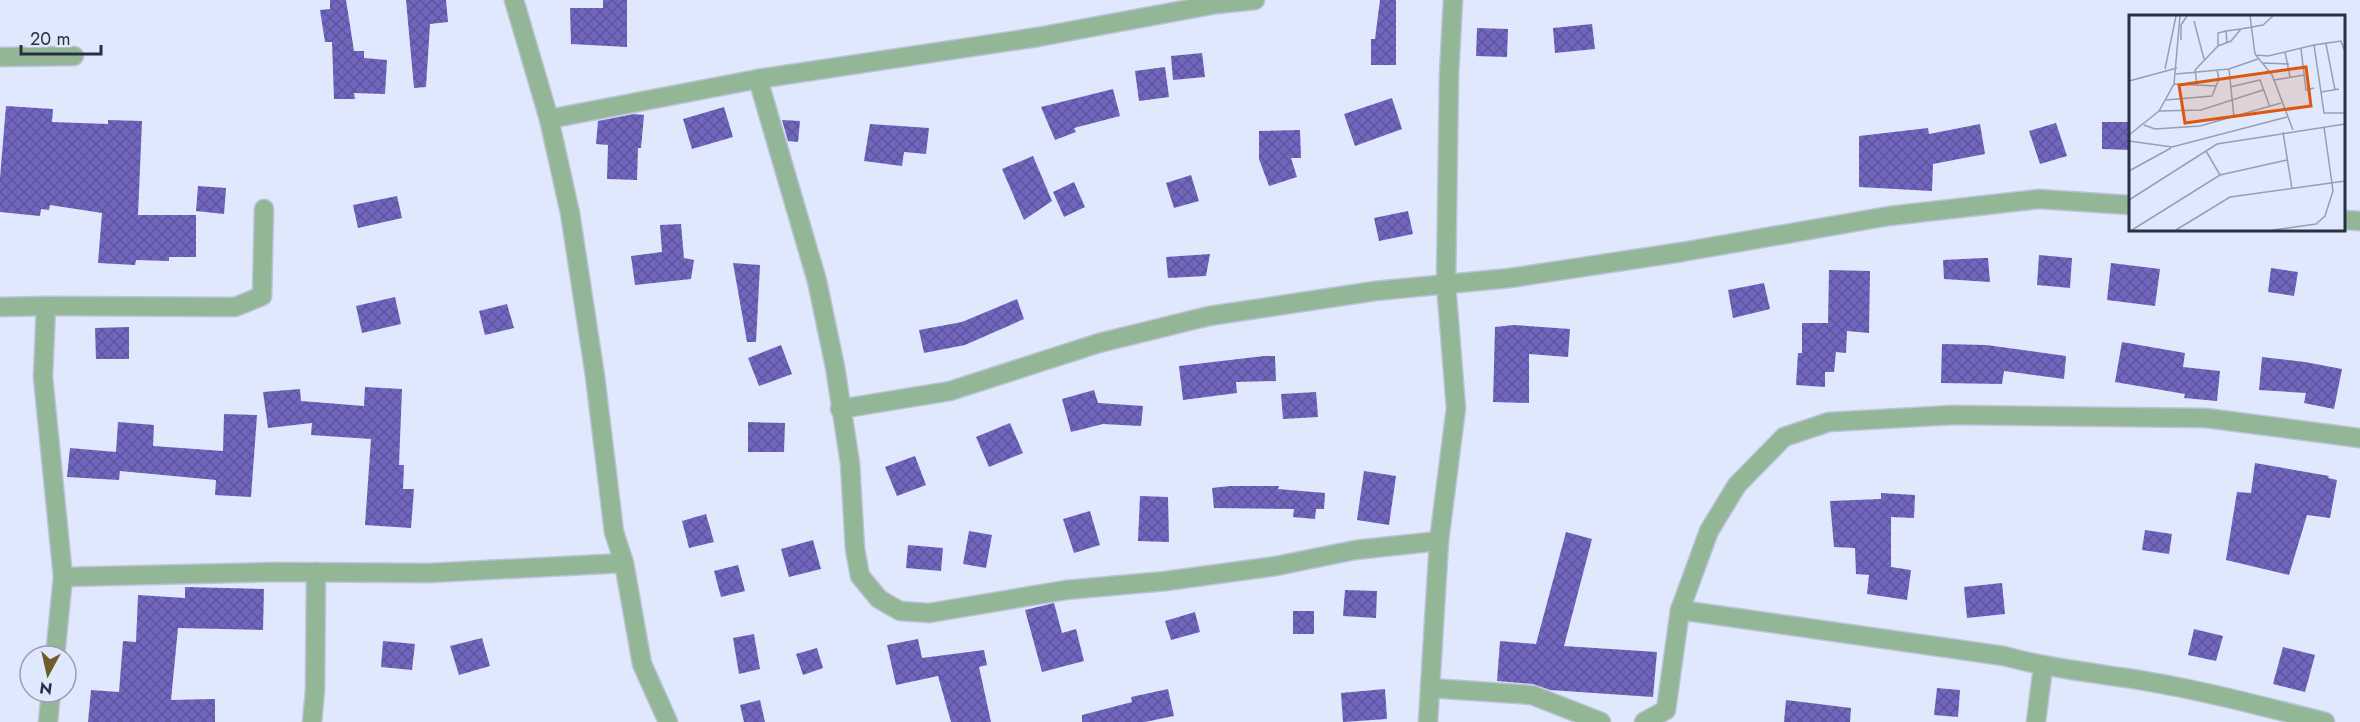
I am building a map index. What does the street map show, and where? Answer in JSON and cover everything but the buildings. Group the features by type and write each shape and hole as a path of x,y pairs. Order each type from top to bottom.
{"street":[{"path":"514,0 549,118 570,213 595,376 614,532 624,563 642,664 668,722"},
{"path":"549,118 758,79 1038,38 1217,4 1255,0"},
{"path":"1428,722 1439,541 1456,408 1446,284 1449,75 1453,0"},
{"path":"0,57 74,56"},
{"path":"758,79 817,281 835,367 850,463 855,549 860,576 879,599 900,610 929,613 1066,590 1166,581 1276,566 1355,550 1439,541"},
{"path":"840,409 950,390 1099,343 1209,316 1375,291 1510,278 1682,252 1889,216 2039,199 2129,205"},
{"path":"0,307 235,307 262,296 264,209"},
{"path":"2345,220 2360,221"},
{"path":"46,306 43,377 63,577 56,644"},
{"path":"1644,722 1666,710 1680,610 1709,531 1737,485 1784,437 1829,422 1953,415 2206,418 2360,438"},
{"path":"63,577 316,572 429,573 624,563"},
{"path":"312,722 315,691 316,572"},
{"path":"1680,610 2004,656 2043,667 2146,681 2243,701 2325,722"},
{"path":"2036,722 2043,667"},
{"path":"1430,688 1532,695 1602,722"},
{"path":"48,722 50,704"}]}
